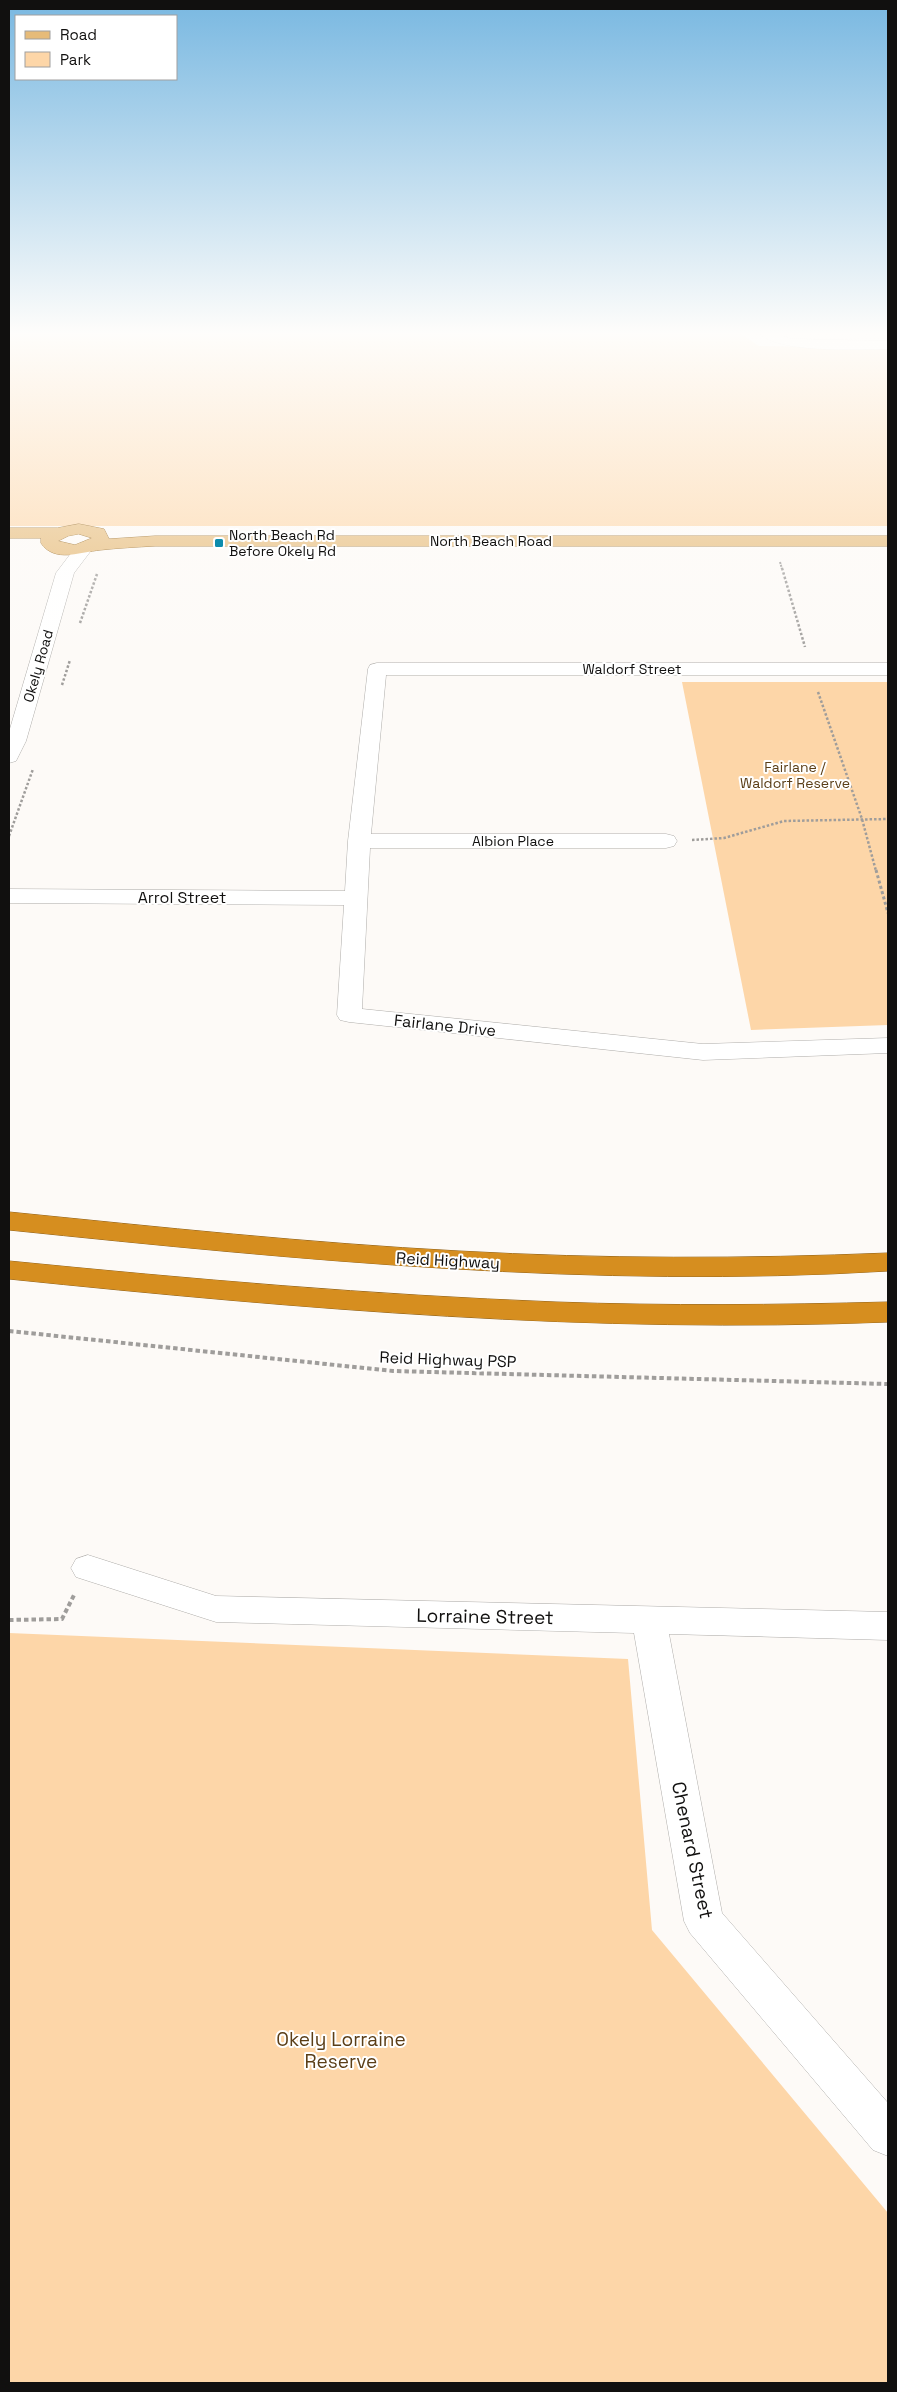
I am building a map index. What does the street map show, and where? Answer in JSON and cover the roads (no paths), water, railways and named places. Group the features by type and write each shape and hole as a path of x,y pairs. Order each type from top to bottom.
{"highway":[{"name":"Reid Highway","path":"9,1221 313,1251 470,1261 676,1267 769,1267 888,1262"},
{"path":"9,1270 268,1295 511,1311 669,1316 800,1316 888,1312"},
{"path":"9,1280 49,1274"}],"main road":[{"path":"9,541 53,540 79,529 92,542"},
{"path":"9,533 53,540"},
{"name":"North Beach Road","path":"92,542 888,533"},
{"name":"North Beach Road","path":"92,542 888,541"}],"street":[{"path":"53,540 65,573"},
{"name":"Okely Road","path":"11,747 65,573 92,542"},
{"name":"Waldorf Street","path":"376,669 888,669"},
{"name":"Fairlane Drive","path":"376,669 359,841 349,1015 703,1052 888,1046"},
{"name":"Albion Place","path":"359,841 666,841"},
{"name":"Arrol Street","path":"9,896 356,898"},
{"name":"Lorraine Street","path":"88,1568 216,1610 888,1626"},
{"name":"Chenard Street","path":"649,1620 704,1921 888,2135"}],"place":[{"name":"North Beach Rd Before Okely Rd","path":"219,543"}],"park label":[{"name":"Fairlane / Waldorf Reserve","path":"795,776"},
{"name":"Okely Lorraine Reserve","path":"341,2050"}]}
